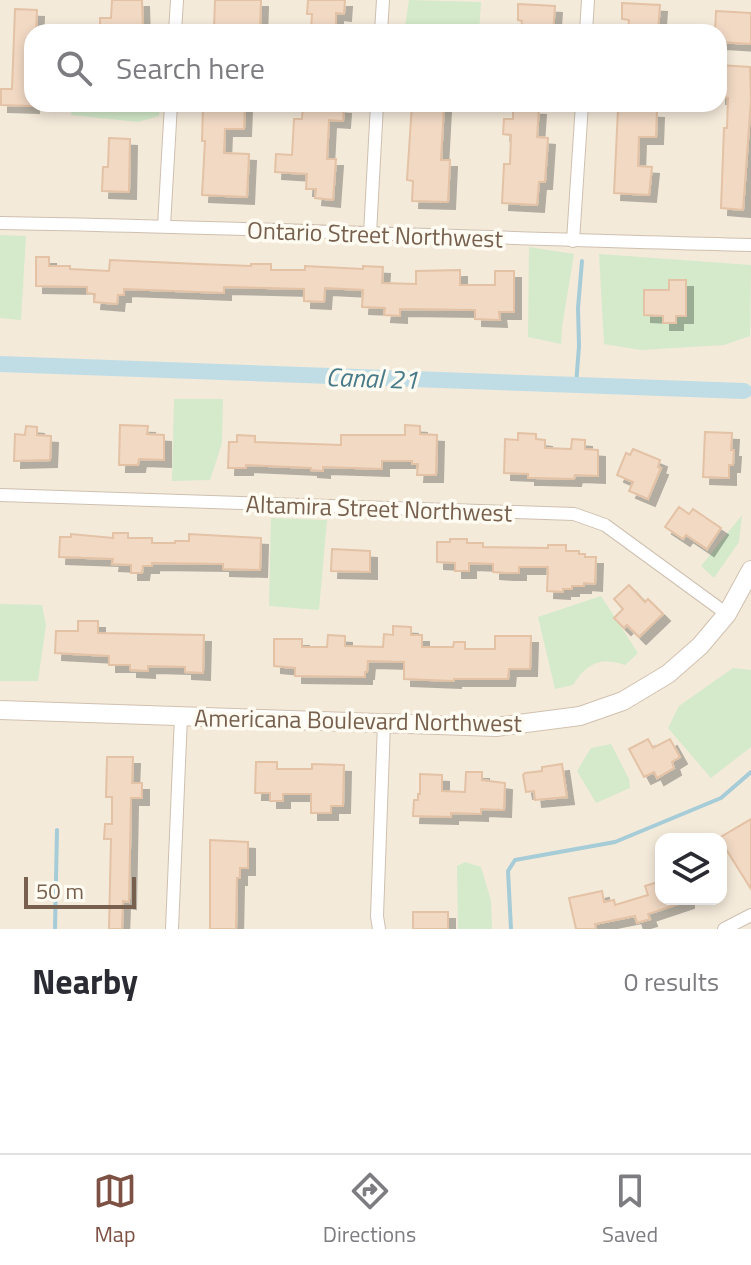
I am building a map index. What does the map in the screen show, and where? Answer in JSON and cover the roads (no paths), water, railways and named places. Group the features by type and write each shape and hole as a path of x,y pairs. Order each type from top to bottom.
{"street":[{"path":"176,24 177,0"},
{"path":"382,24 383,0"},
{"path":"586,24 588,0"},
{"path":"164,226 171,112"},
{"path":"370,234 377,112"},
{"path":"573,241 581,112"},
{"name":"Ontario Street Northwest","path":"0,223 751,245"},
{"name":"Altamira Street Northwest","path":"0,495 574,514 605,525 727,614"},
{"name":"Americana Boulevard Northwest","path":"0,710 496,727 580,716 623,701 668,674 700,646 727,614 751,570"},
{"path":"172,929 181,716"},
{"path":"379,929 384,723"},
{"path":"724,929 751,915"}],"waterway":[{"path":"576,385 582,261"},
{"name":"Canal 21","path":"0,364 744,391"},
{"path":"511,929 508,871 515,860 615,842 721,798 751,772"},
{"path":"55,929 57,830"}]}
